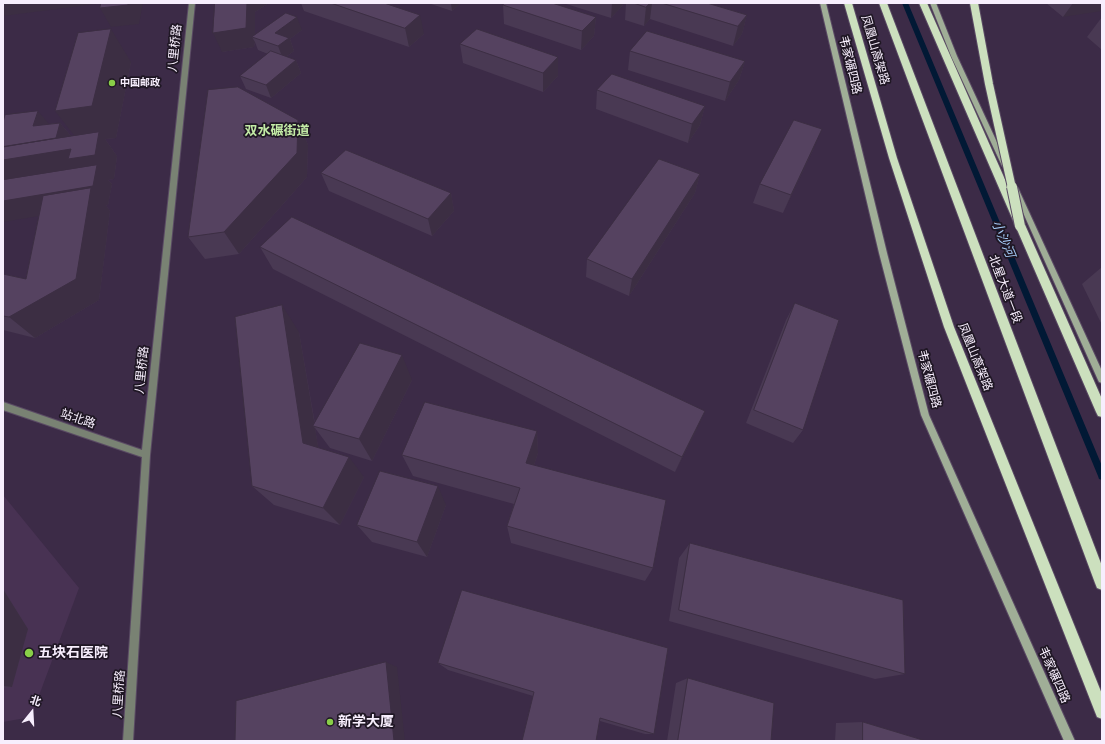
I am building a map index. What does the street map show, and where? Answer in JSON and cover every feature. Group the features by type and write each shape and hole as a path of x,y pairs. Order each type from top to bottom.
{"highway":[{"name":"凤凰山高架路","path":"848,3 893,158 949,326 1102,712"},
{"name":"北星大道一段","path":"883,3 1102,583"},
{"path":"923,3 1102,412"},
{"path":"974,3 989,84 1020,226"}],"main road":[{"name":"韦家碾四路","path":"823,3 883,253 926,415 1070,741"},
{"path":"933,3 954,56 1102,380"}],"street":[{"name":"八里桥路","path":"128,741 146,455 192,3"},
{"name":"站北路","path":"3,406 146,455"}],"shaded area":[{"name":"五块石医院","path":"3,495 79,588 31,717 3,722"}],"building":[{"path":"101,3 128,3 128,5 100,8"},
{"path":"215,3 247,3 246,28 213,33"},
{"path":"331,3 384,3 420,15 405,28"},
{"path":"505,3 552,3 596,17 582,31 503,5"},
{"path":"634,3 650,3 646,7"},
{"path":"662,3 707,3 747,15 738,26"},
{"path":"286,13 297,17 275,33 289,38 278,46 252,37"},
{"path":"111,29 92,106 55,111 78,33"},
{"path":"477,29 558,57 543,73 460,44"},
{"path":"647,31 745,61 730,82 630,51"},
{"path":"271,51 296,60 266,85 240,76"},
{"path":"612,74 705,106 692,124 597,90"},
{"path":"238,87 298,120 297,153 224,232 188,237 208,90"},
{"path":"38,111 33,126 60,123 56,138 3,147 3,122 5,115"},
{"path":"794,120 822,129 791,195 760,184"},
{"path":"99,132 95,155 68,159 71,149 3,160 3,147"},
{"path":"346,150 451,193 428,219 321,173"},
{"path":"659,159 700,174 632,279 587,259"},
{"path":"97,165 93,186 3,201 3,180"},
{"path":"91,188 76,279 9,317 3,316 3,274 26,279 43,196"},
{"path":"292,217 705,411 682,457 260,247"},
{"path":"795,303 839,320 803,430 754,410"},
{"path":"282,305 303,443 349,457 323,508 252,486 235,317"},
{"path":"360,343 402,355 359,439 313,426"},
{"path":"425,402 537,431 526,463 666,500 653,568 507,526 520,488 402,455"},
{"path":"380,471 438,486 417,542 357,525"},
{"path":"690,543 903,600 905,674 679,610"},
{"path":"462,590 668,648 654,734 600,718 596,741 522,741 534,692 438,663"},
{"name":"新学大厦","path":"386,662 394,741 235,741 236,701"},
{"path":"688,678 774,703 771,741 678,741"},
{"path":"863,722 926,741 863,741"}],"waterway":[{"name":"小沙河","path":"905,3 1102,476"}],"place":[{"name":"中国邮政","path":"112,83"},
{"name":"五块石医院","path":"29,653"},
{"name":"新学大厦","path":"330,722"}],"district":[{"name":"双水碾街道","path":"277,131"}]}
